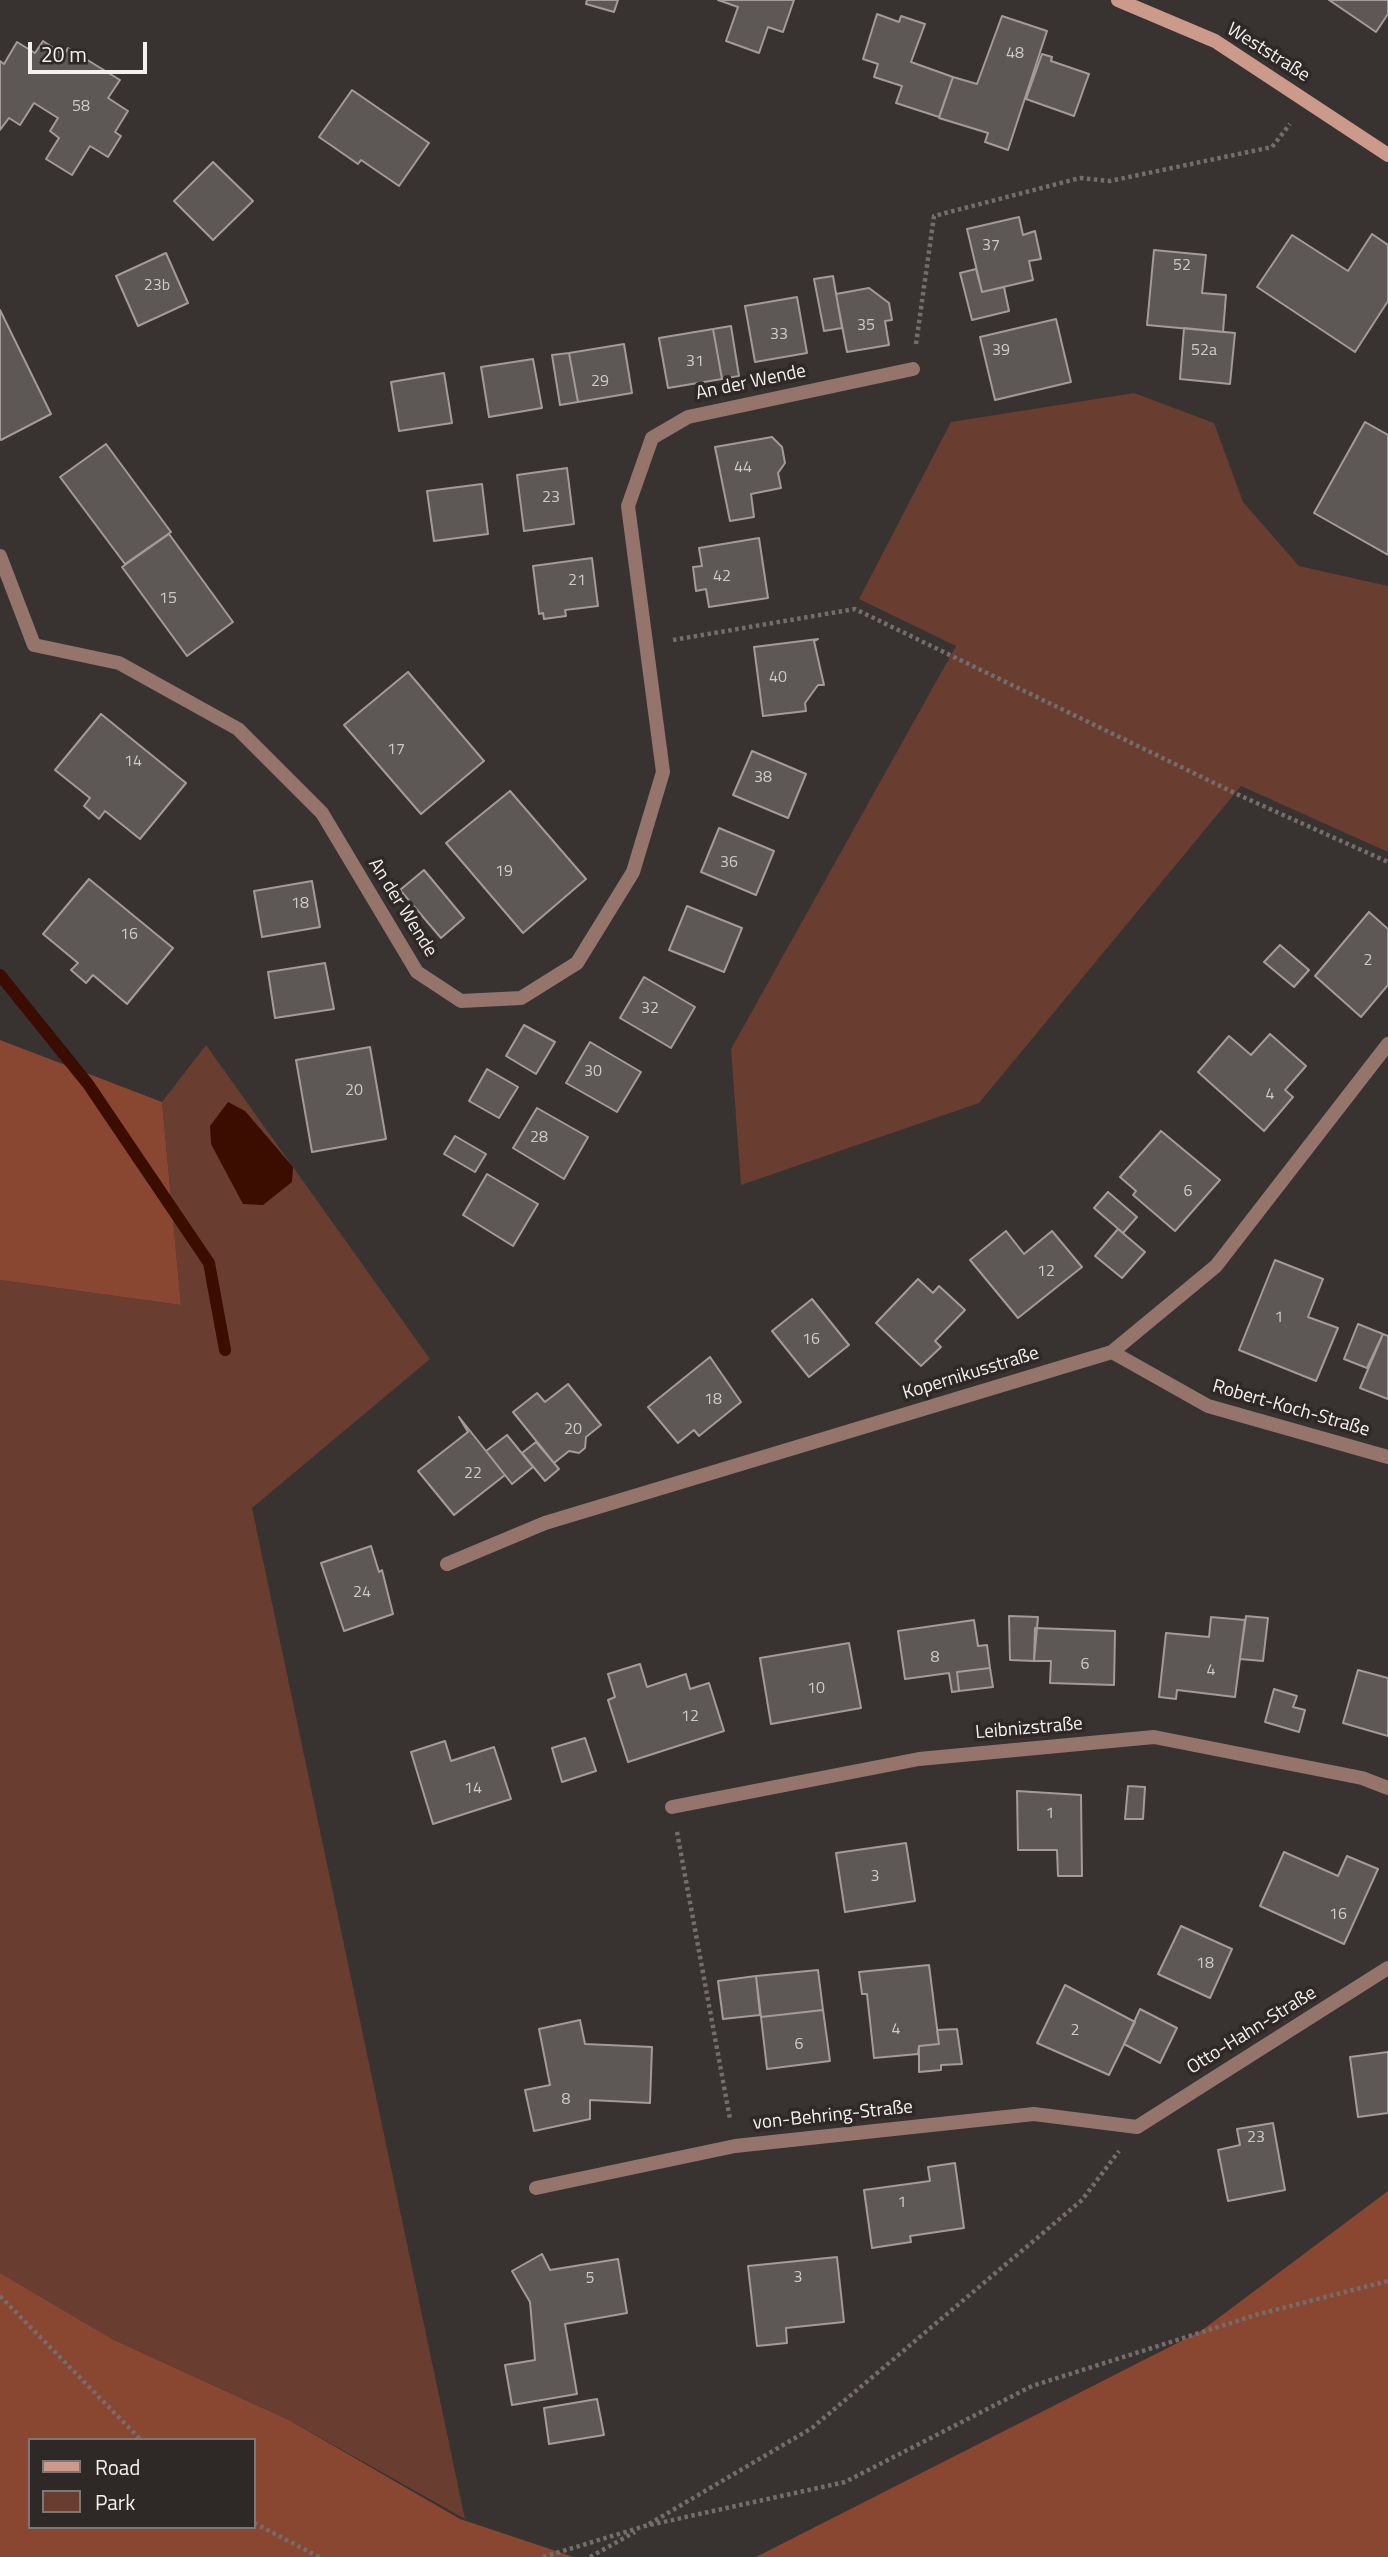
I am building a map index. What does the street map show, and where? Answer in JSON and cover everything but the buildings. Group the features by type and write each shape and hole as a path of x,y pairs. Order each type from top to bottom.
{"main road":[{"name":"Weststraße","path":"1118,0 1215,41 1388,155"}],"street":[{"name":"An der Wende","path":"0,556 34,645 119,663 238,729 322,813 417,972 461,1001 521,998 577,963 633,872 663,772 628,506 652,439 688,417 913,369"},
{"name":"Kopernikusstraße","path":"447,1564 545,1523 1112,1352 1216,1266 1388,1044"},
{"name":"Robert-Koch-Straße","path":"1112,1352 1208,1406 1388,1457"},
{"name":"Leibnizstraße","path":"672,1807 919,1759 1154,1737 1363,1778 1388,1788"},
{"name":"Otto-Hahn-Straße","path":"1137,2127 1388,1968"},
{"name":"von-Behring-Straße","path":"536,2188 735,2146 1034,2114 1137,2127"}],"path":[{"path":"913,369 934,216 1080,178 1110,181 1272,147 1308,101"},
{"path":"690,638 855,609 1241,796 1388,862"},
{"path":"672,1807 735,2146"},
{"path":"590,2557 811,2428 1082,2200 1137,2127"},
{"path":"544,2557 645,2526 845,2482 1032,2386 1259,2314 1388,2281"},
{"path":"0,2296 139,2438"},
{"path":"256,2524 319,2557"}],"green space":[{"path":"1134,393 1214,423 1243,502 1299,566 1388,586 1388,852 1241,786 979,1103 741,1185 731,1049 956,646 859,599 951,422"},
{"path":"206,1045 430,1359 252,1508 465,2519 289,2420 114,2340 0,2273 0,1280 181,1305 162,1102"}],"shaded area":[{"path":"0,1040 162,1102 181,1305 0,1280"},
{"path":"228,1102 245,1111 293,1167 292,1182 263,1205 243,1204 211,1144 210,1126"},
{"path":"1388,2191 1388,2557 756,2557 1201,2331"},
{"path":"0,2273 114,2340 289,2420 460,2519 574,2557 0,2557"}],"waterway":[{"path":"0,975 88,1084 209,1263 225,1350"}]}
